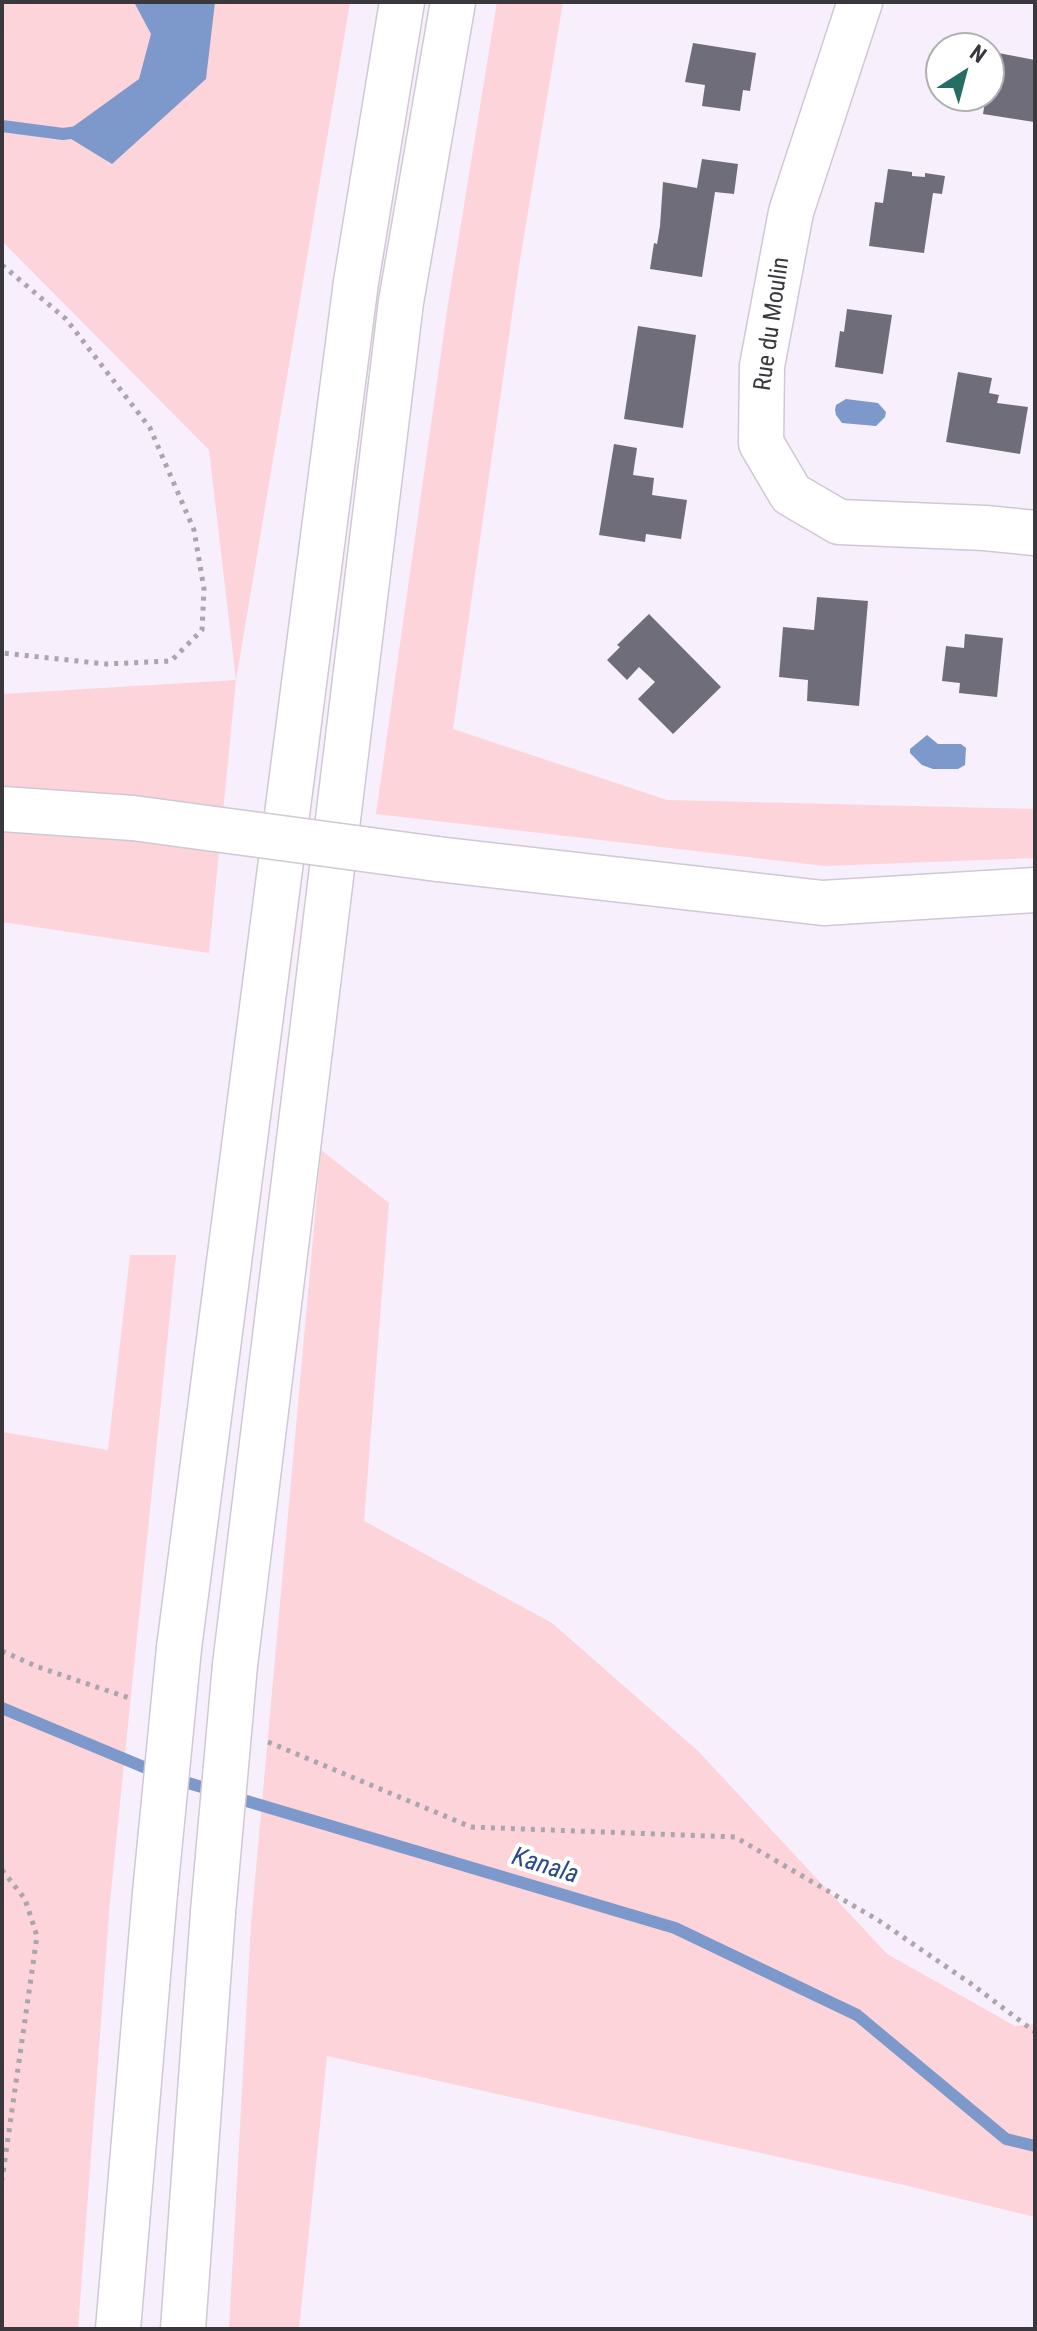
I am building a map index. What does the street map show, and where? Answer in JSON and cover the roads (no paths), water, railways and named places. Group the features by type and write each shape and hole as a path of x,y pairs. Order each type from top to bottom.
{"main road":[{"path":"118,2329 179,1648 356,282 402,2"},
{"path":"183,2329 213,1912 235,1665 401,302 453,2"},
{"name":"Rue du Moulin","path":"860,2 791,212 762,366 761,443 791,494 839,522 1035,533"},
{"path":"2,809 133,818 437,859 823,903 1035,890"}],"water":[{"path":"134,2 215,2 206,79 112,164 63,134 139,79 151,34"},
{"path":"846,399 878,403 886,412 885,417 876,426 842,423 835,410 836,405"},
{"path":"927,735 938,744 961,744 966,748 965,765 958,769 933,769 922,765 910,749"}],"waterway":[{"path":"2,126 63,134 78,132"},
{"name":"Kanala","path":"2,1708 158,1773"},
{"name":"Kanala","path":"175,1779 215,1791"},
{"name":"Kanala","path":"233,1797 675,1928 857,2015 1006,2139 1035,2146"}]}
